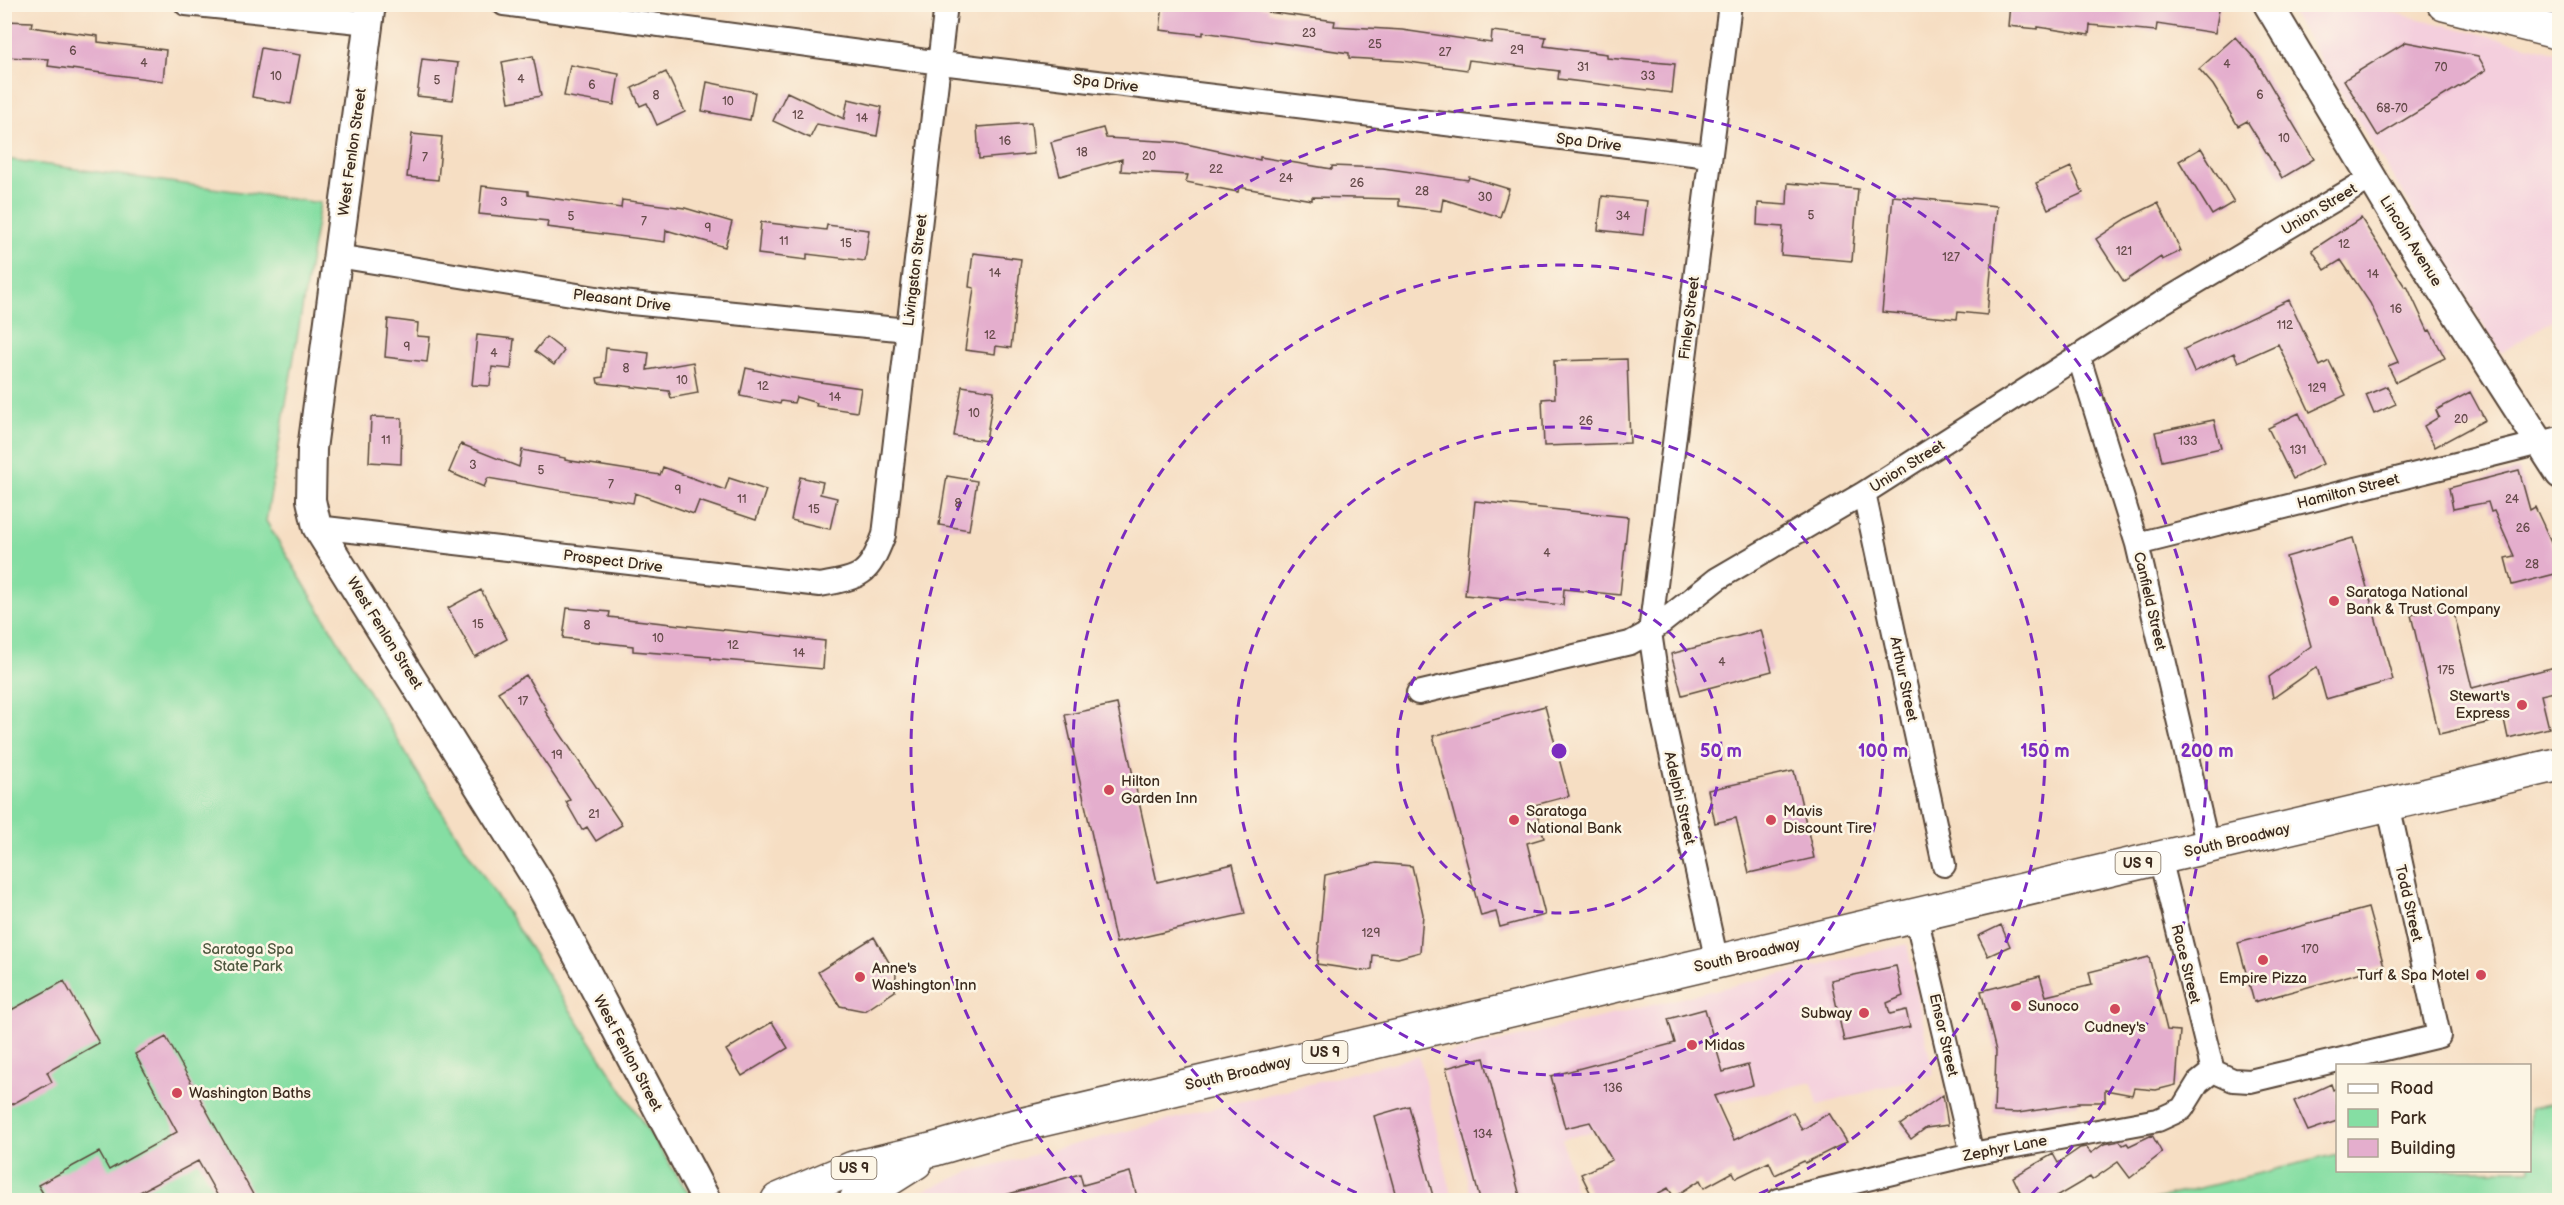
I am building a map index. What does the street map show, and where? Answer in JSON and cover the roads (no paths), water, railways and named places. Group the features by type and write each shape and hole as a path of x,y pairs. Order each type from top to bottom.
{"main road":[{"path":"2444,4 2559,33"},
{"name":"South Broadway","path":"778,1200 853,1168 935,1149 1003,1129 1508,1008 1916,916 2559,764"},
{"name":"South Broadway","path":"856,1200 935,1149"}],"street":[{"path":"186,4 370,14"},
{"name":"Spa Drive","path":"504,4 942,63 1710,156"},
{"name":"Livingston Street","path":"884,535 942,63 946,4"},
{"name":"Finley Street","path":"1650,632 1730,4"},
{"name":"Lincoln Avenue","path":"2268,4 2371,178 2550,441 2559,474"},
{"name":"West Fenlon Street","path":"370,14 312,449 311,500 317,527 540,886 706,1200"},
{"name":"Union Street","path":"1418,693 1630,642 1650,632 1717,579 1864,493 2079,358 2160,304 2371,178"},
{"name":"Pleasant Drive","path":"337,256 621,302 908,330"},
{"name":"Canfield Street","path":"2079,358 2137,544 2208,847"},
{"name":"Hamilton Street","path":"2137,544 2550,441"},
{"name":"Arthur Street","path":"1864,493 1944,865"},
{"name":"Prospect Drive","path":"317,527 820,585 849,580 865,571 873,562 884,535"},
{"name":"Adelphi Street","path":"1650,632 1662,713 1717,962"},
{"name":"Todd Street","path":"2213,1071 2234,1080 2250,1081 2439,1036 2388,804"},
{"name":"Race Street","path":"2160,858 2213,1071"},
{"name":"Ensor Street","path":"1916,916 1971,1154"},
{"name":"Zephyr Lane","path":"1779,1200 1971,1154 2158,1120 2182,1109 2198,1083 2213,1071"}],"place":[{"name":"Saratoga National Bank & Trust Company","path":"2334,601"},
{"name":"Stewart's Express","path":"2522,705"},
{"name":"Hilton Garden Inn","path":"1109,790"},
{"name":"Saratoga National Bank","path":"1514,820"},
{"name":"Mavis Discount Tire","path":"1771,820"},
{"name":"Empire Pizza","path":"2263,960"},
{"name":"Turf & Spa Motel","path":"2481,975"},
{"name":"Anne's Washington Inn","path":"860,977"},
{"name":"Sunoco","path":"2016,1006"},
{"name":"Cudney's","path":"2115,1009"},
{"name":"Subway","path":"1864,1013"},
{"name":"Midas","path":"1692,1045"},
{"name":"Washington Baths","path":"177,1093"}],"park label":[{"name":"Saratoga Spa State Park","path":"248,958"}]}
